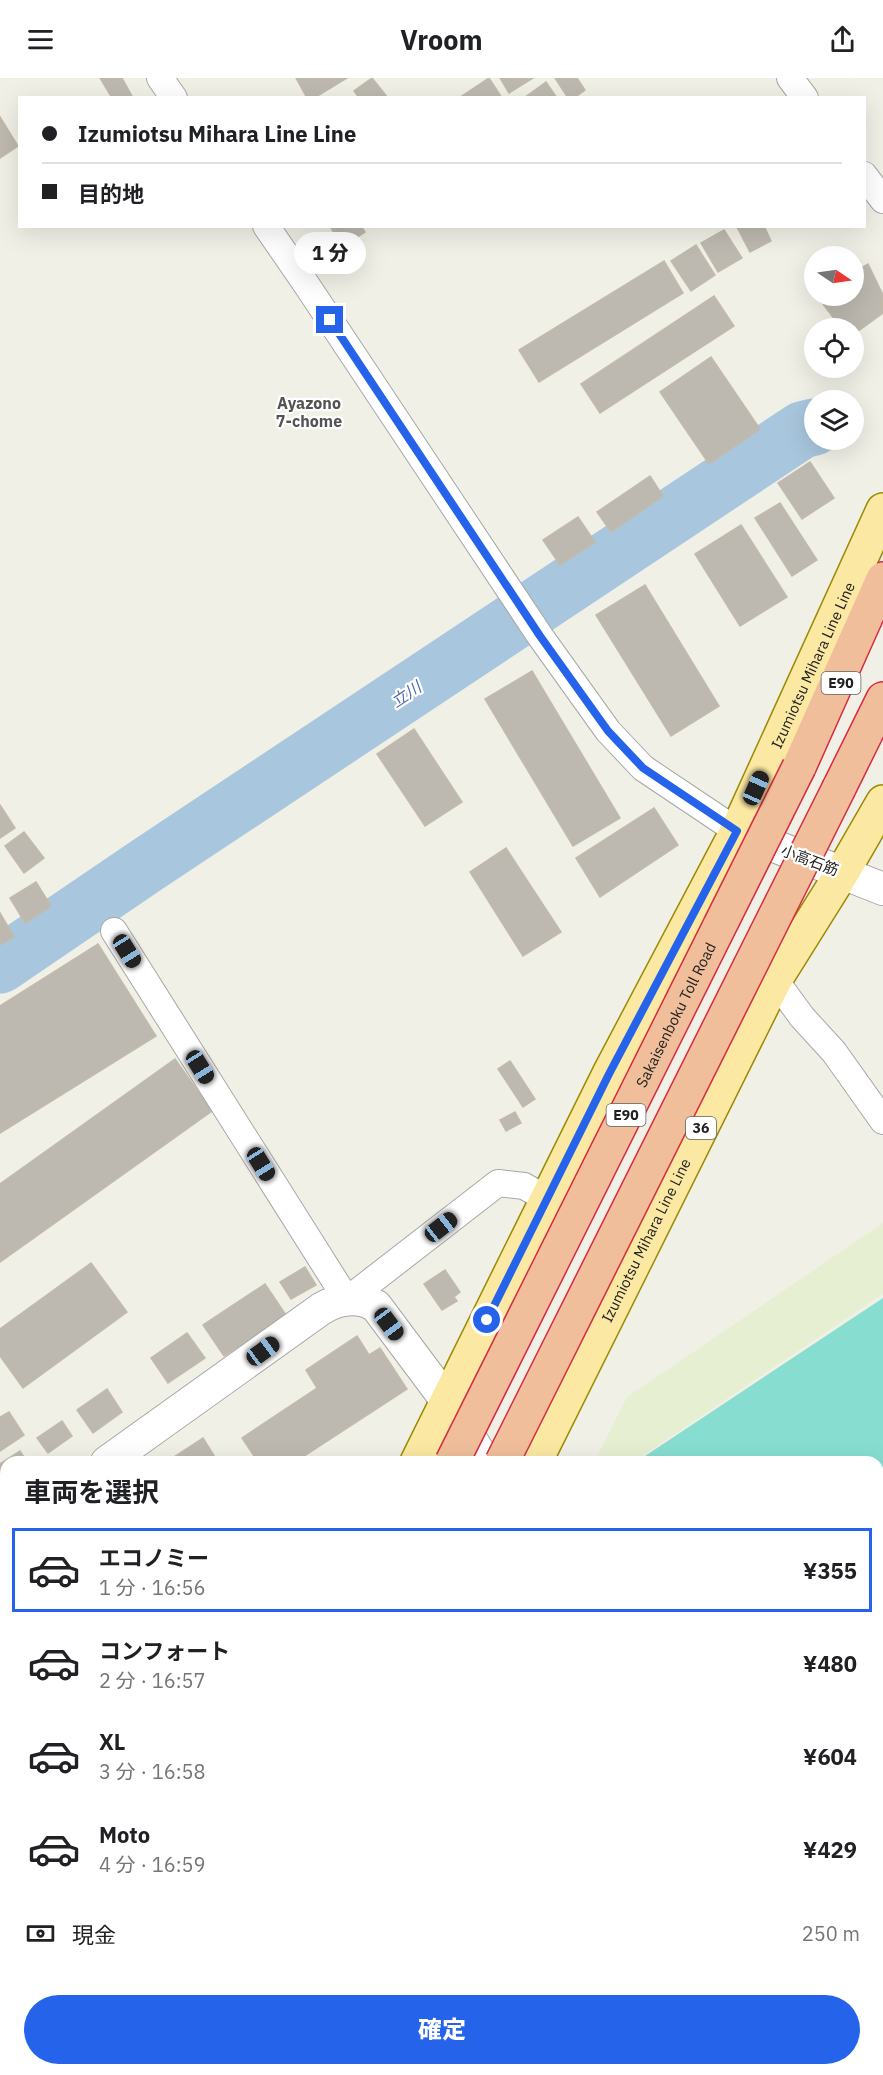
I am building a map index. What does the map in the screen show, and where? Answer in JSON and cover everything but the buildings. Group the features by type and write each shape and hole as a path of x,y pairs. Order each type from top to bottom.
{"highway":[{"path":"799,766 883,579"},
{"name":"Sakaisenboku Toll Road","path":"455,1456 883,599"},
{"name":"E90","path":"505,1456 883,699"},
{"path":"838,788 883,713"}],"main road":[{"name":"Izumiotsu Mihara Line Line","path":"420,1456 609,1074 737,831 883,510"},
{"name":"Izumiotsu Mihara Line Line","path":"538,1456 775,980 883,802"}],"street":[{"path":"160,78 173,96"},
{"path":"790,78 804,96"},
{"path":"866,178 883,200"},
{"path":"267,228 540,636 608,731 643,768 737,831"},
{"name":"小高石筋","path":"737,831 883,889"},
{"path":"114,932 347,1300"},
{"path":"775,980 802,1017 834,1052 883,1121"},
{"path":"347,1300 498,1183 524,1186 547,1199"},
{"path":"115,1456 321,1309 333,1302 364,1299 376,1306 447,1401 480,1456"}],"green space":[{"path":"883,1223 883,1294 642,1456 597,1456 627,1397"}],"shaded area":[{"path":"883,1298 883,1456 645,1456"}],"pier":[{"path":"541,576 571,617 524,643 495,603"}],"waterway":[{"name":"立川","path":"0,965 804,430"}],"district":[{"name":"Ayazono 7-chome","path":"309,412"}],"route":[{"path":"330,320 540,636 608,731 643,768 737,831 609,1074 487,1320"}]}
